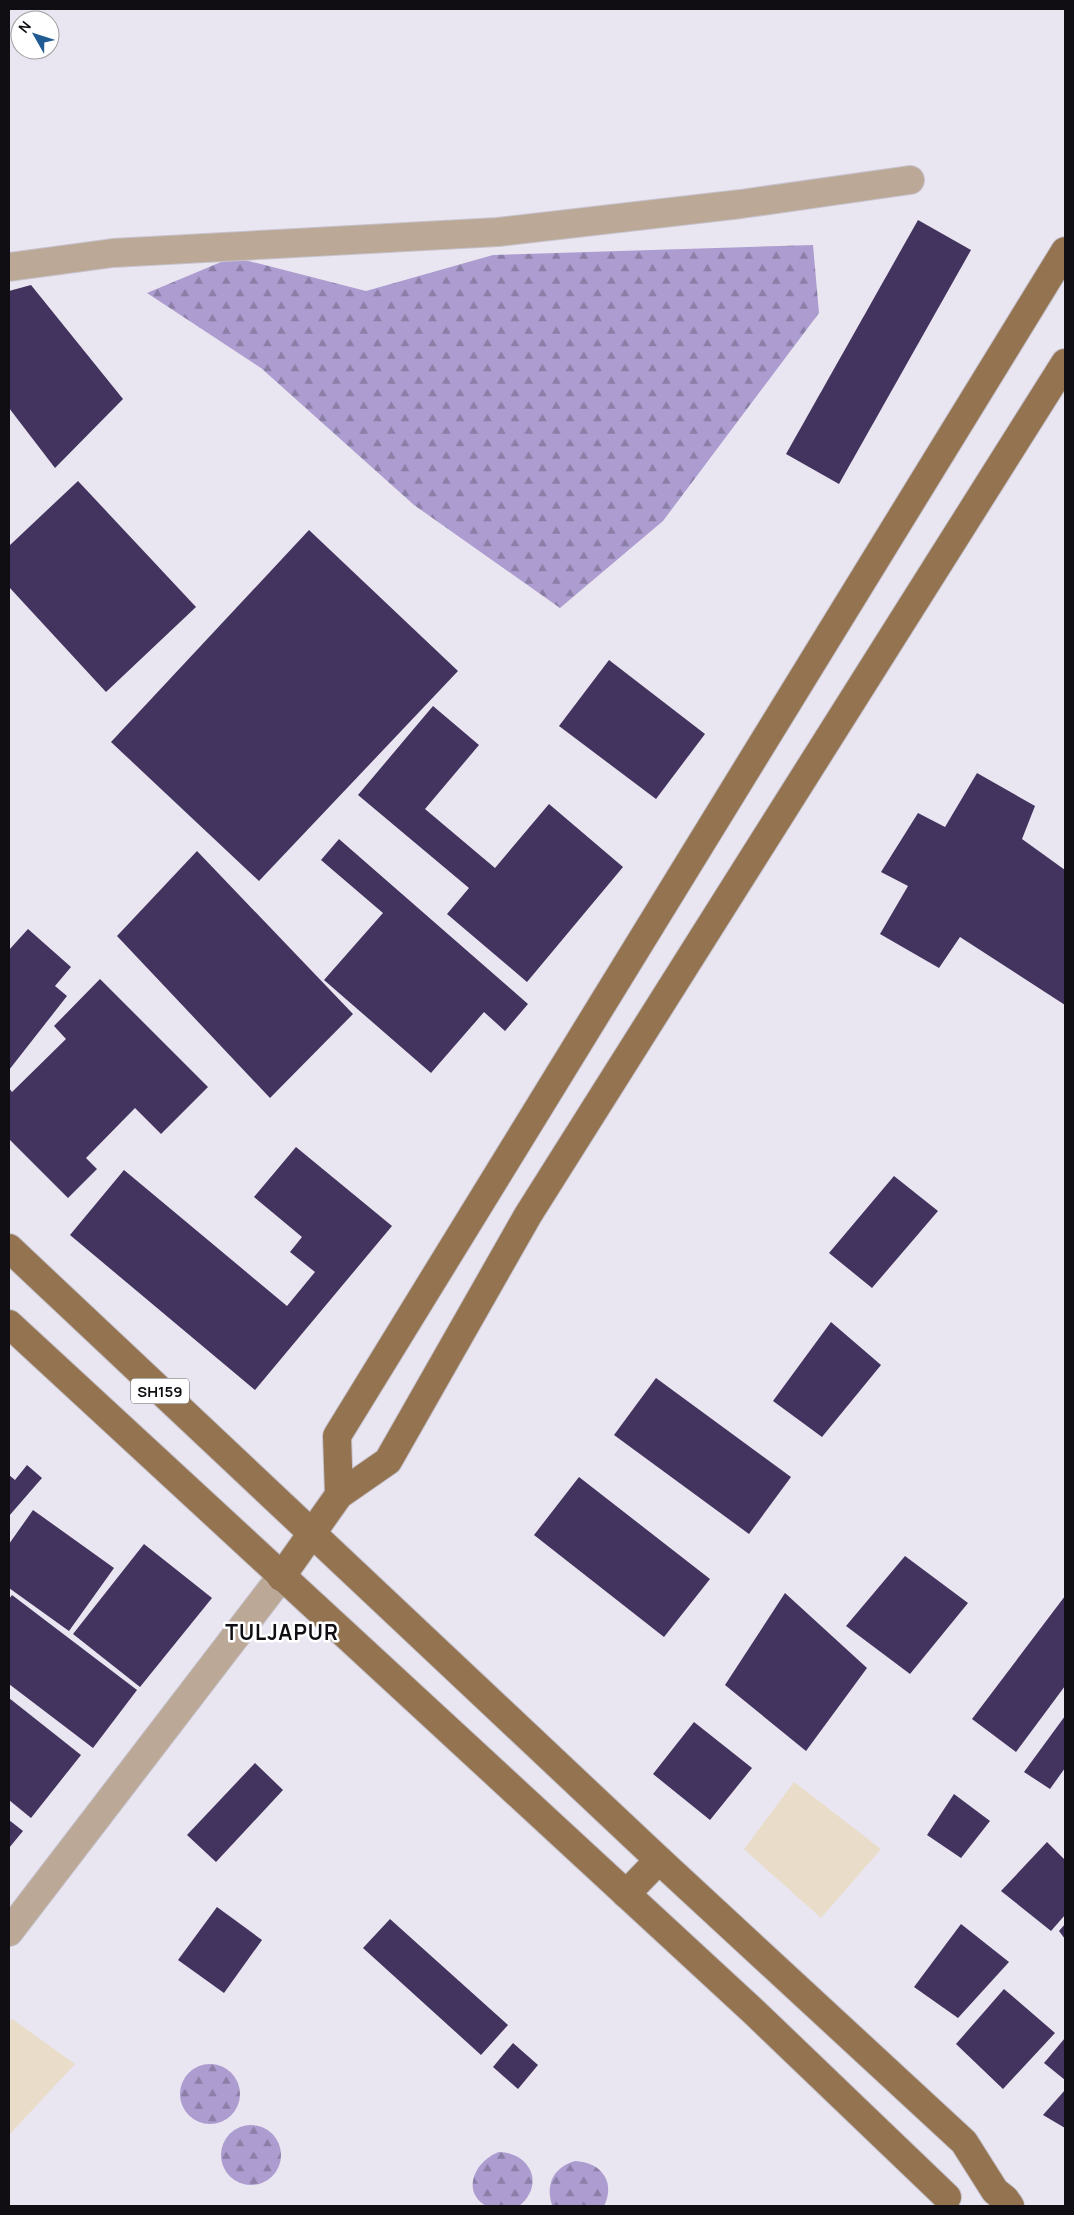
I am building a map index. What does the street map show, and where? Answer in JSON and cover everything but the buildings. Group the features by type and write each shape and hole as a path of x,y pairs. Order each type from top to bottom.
{"main road":[{"path":"339,1495 337,1436 1065,251"},
{"path":"280,1577 339,1495 388,1461 528,1215 1065,363"},
{"name":"SH159","path":"9,1248 311,1534"},
{"path":"9,1324 280,1577 753,2011 944,2202 958,2190 970,2186 983,2186 1003,2198"},
{"path":"311,1534 964,2142 1003,2198"},
{"path":"626,1894 659,1860"}],"street":[{"path":"9,268 113,253 498,232 741,204 910,180"},
{"path":"9,1932 280,1577"}],"shaded area":[{"path":"794,1782 881,1849 821,1918 744,1849"},
{"path":"12,2019 75,2064 9,2135 9,2023"}],"green space":[{"path":"813,245 819,313 663,521 560,608 414,505 261,368 147,293 233,257 366,291 493,255"},
{"path":"210,2064 226,2069 231,2073 235,2078 240,2094 235,2110 231,2115 226,2119 210,2124 194,2119 189,2115 185,2110 180,2094 185,2078 189,2073 194,2069"},
{"path":"251,2125 267,2130 272,2134 276,2139 281,2155 276,2171 272,2176 267,2180 251,2185 235,2180 230,2176 226,2171 221,2155 226,2139 230,2134 235,2130"},
{"path":"499,2152 519,2158 531,2172 533,2180 531,2189 527,2198 519,2206 486,2206 478,2200 474,2192 474,2176 478,2169 491,2156"},
{"path":"575,2161 592,2165 604,2175 608,2189 604,2206 552,2205 550,2190 553,2177 562,2167"}],"district":[{"name":"TULJAPUR","path":"282,1632"}]}
